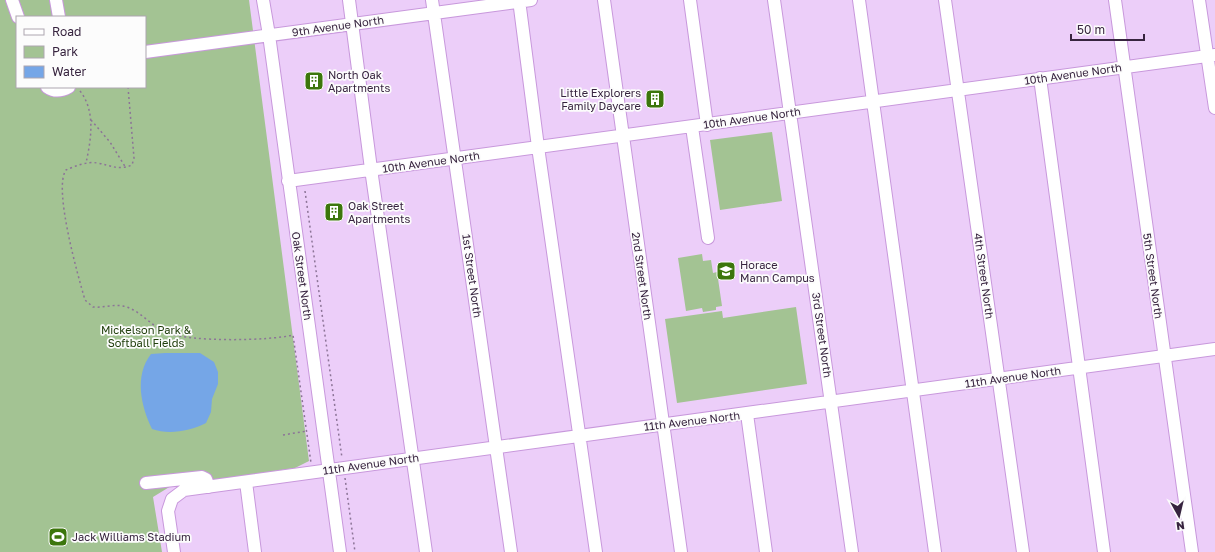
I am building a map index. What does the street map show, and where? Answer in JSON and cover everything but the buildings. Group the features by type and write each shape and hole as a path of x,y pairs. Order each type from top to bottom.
{"street":[{"path":"12,0 18,16"},
{"path":"56,0 59,16"},
{"name":"Oak Street North","path":"263,0 340,552"},
{"path":"349,0 371,169 426,552"},
{"name":"1st Street North","path":"432,0 511,552"},
{"name":"2nd Street North","path":"604,0 681,552"},
{"path":"690,0 707,125"},
{"name":"3rd Street North","path":"774,0 852,552"},
{"path":"860,0 872,102 936,552"},
{"name":"4th Street North","path":"945,0 1023,552"},
{"name":"5th Street North","path":"1115,0 1192,552"},
{"path":"1199,0 1211,55 1215,108"},
{"path":"523,1 538,147 596,552"},
{"name":"9th Avenue North","path":"146,52 523,1"},
{"name":"10th Avenue North","path":"288,181 1211,55"},
{"path":"1040,78 1104,552"},
{"path":"50,88 56,90 74,89"},
{"path":"692,127 708,238"},
{"name":"11th Avenue North","path":"174,552 168,511 172,499 184,490 496,446 747,414 1215,349"},
{"path":"747,414 766,552"},
{"path":"146,484 202,477 206,479 209,487"},
{"path":"246,482 255,552"}],"path":[{"path":"128,88 134,158 132,165 126,168 114,169 96,162 86,163 66,170 62,179 66,226 84,300 88,304 99,308 122,306 134,309 160,329 177,336 197,338 273,339 293,335 313,472"},
{"path":"74,89 89,109 91,120 90,144 86,163"},
{"path":"91,120 110,142 126,168"},
{"path":"305,191 355,552"},
{"path":"283,435 307,431"}],"green space":[{"name":"Mickelson Park & Softball Fields","path":"0,0 249,0 309,461 295,468 171,486 153,497 162,552 0,552"},
{"path":"772,132 782,201 720,210 710,140"},
{"path":"702,254 703,261 711,260 713,273 717,272 722,306 716,307 716,310 703,312 702,308 686,311 678,258"},
{"path":"796,307 807,384 677,403 665,319 722,311 723,318"}],"water":[{"path":"200,353 214,362 218,372 218,384 212,399 211,412 206,423 186,430 172,432 152,429 142,401 142,372 151,354"}],"place":[{"name":"North Oak Apartments","path":"314,81"},
{"name":"Little Explorers Family Daycare","path":"655,99"},
{"name":"Oak Street Apartments","path":"334,212"},
{"name":"Horace Mann Campus","path":"726,271"},
{"name":"Jack Williams Stadium","path":"58,537"}]}
